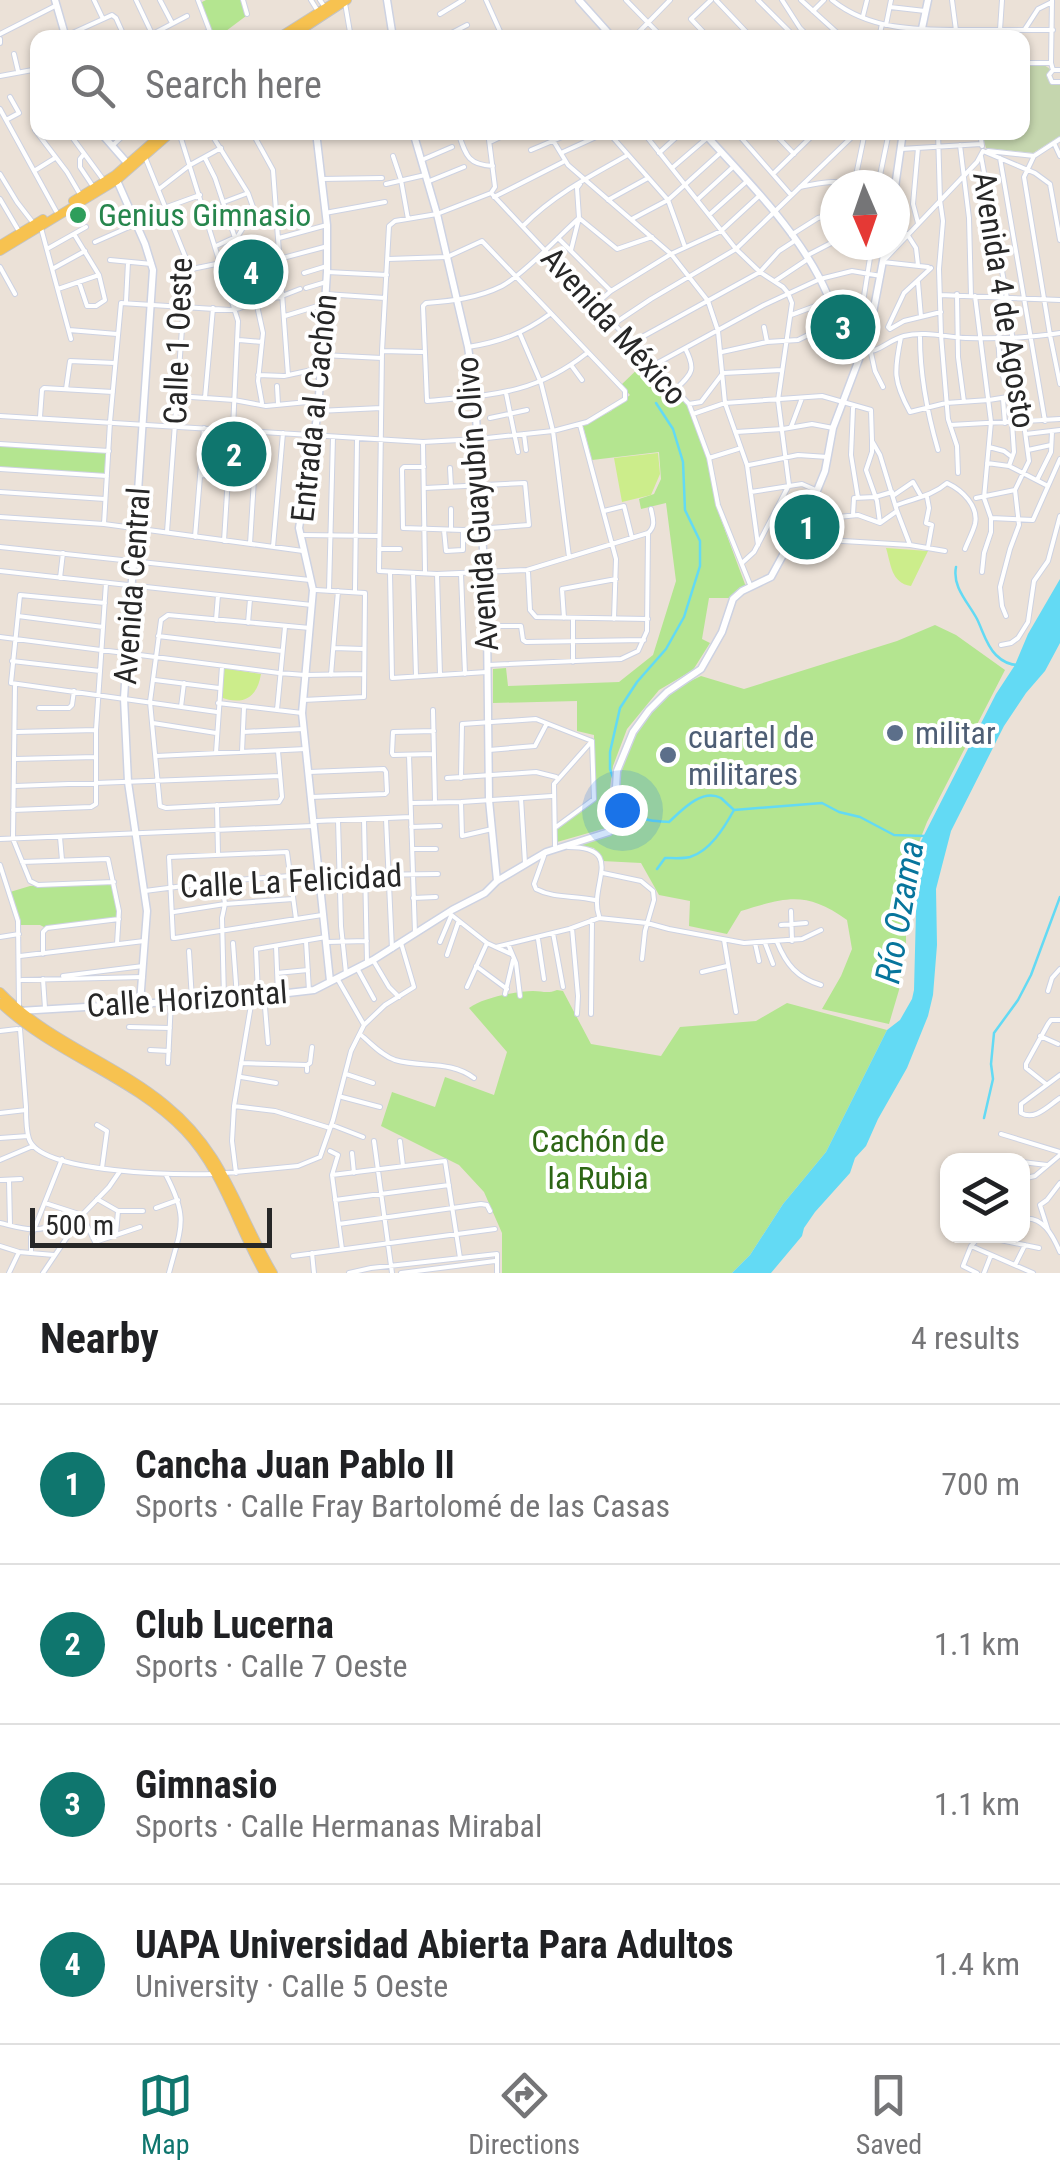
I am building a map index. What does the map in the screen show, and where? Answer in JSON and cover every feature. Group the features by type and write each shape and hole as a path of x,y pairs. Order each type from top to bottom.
{"main road":[{"path":"386,0 392,30"},
{"path":"579,0 606,30"},
{"path":"921,30 928,0"},
{"path":"303,30 323,10 343,1"},
{"path":"56,2 64,30"},
{"path":"107,140 128,164"},
{"path":"0,248 116,178 151,140"},
{"path":"0,248 116,178 165,140"},
{"name":"Entrada al Cachón","path":"317,140 327,226 327,269 318,411 298,528 312,590 302,713 322,914 333,980"},
{"name":"Avenida Guayubín Olivo","path":"415,140 458,300 475,396 488,626 489,800 498,881"},
{"path":"712,140 774,212 820,278 857,363"},
{"path":"898,170 902,140"},
{"name":"Avenida Central","path":"116,178 152,264 124,698 128,782 147,911 140,1003"},
{"path":"751,586 771,577 816,494 833,428 861,352 883,262"},
{"name":"Calle Horizontal","path":"19,1020 45,1008 309,991 370,962 546,852 608,832 614,820 617,771 633,732 667,692 701,669 722,632 734,599 751,586"},
{"path":"0,992 19,1020"},
{"path":"0,1002 19,1020 35,1023 134,1082 194,1131 273,1273"},
{"path":"220,1173 264,1273"}],"street":[{"path":"94,0 103,19"},
{"path":"136,0 150,30"},
{"path":"160,0 172,23"},
{"path":"244,0 247,14"},
{"path":"312,0 323,10"},
{"path":"440,14 463,0"},
{"path":"486,0 499,30"},
{"path":"626,0 656,30"},
{"path":"640,30 670,0"},
{"path":"701,30 691,19 713,0 745,30"},
{"path":"758,0 786,30"},
{"path":"782,0 800,28"},
{"path":"801,0 834,30"},
{"path":"813,11 824,0"},
{"path":"832,0 863,16 906,30"},
{"path":"863,16 867,0"},
{"path":"882,30 891,0"},
{"path":"952,0 956,30 1000,30 1002,0"},
{"path":"200,1 210,30"},
{"path":"343,1 349,30"},
{"path":"1024,30 1038,9 1052,1 1055,68 1049,75 1054,83 1060,82"},
{"path":"0,38 56,2"},
{"path":"890,8 925,12"},
{"path":"80,30 112,15 121,30"},
{"path":"162,30 187,16"},
{"path":"458,30 466,25"},
{"path":"1024,30 1060,25"},
{"path":"14,54 18,71"},
{"path":"1030,64 1055,68"},
{"path":"0,76 30,70"},
{"path":"6,120 19,113 10,96"},
{"path":"0,109 56,211"},
{"path":"1060,139 1034,156 1024,177 1060,384"},
{"path":"43,140 82,196"},
{"path":"74,140 104,182"},
{"path":"112,146 118,140"},
{"path":"179,140 200,195 239,325 233,430"},
{"path":"216,140 253,207 235,239 216,246"},
{"path":"256,140 273,170 288,375"},
{"path":"462,140 474,164 493,166"},
{"path":"492,195 495,187 490,142 494,140"},
{"path":"530,150 558,140"},
{"path":"561,153 590,140"},
{"path":"615,140 668,200 685,247"},
{"path":"649,140 736,249 788,293 792,303 778,400 789,485 754,552 742,563"},
{"path":"659,153 673,140"},
{"path":"672,168 702,140"},
{"path":"743,140 791,195"},
{"path":"781,140 794,154"},
{"path":"773,174 808,140"},
{"path":"614,323 736,249 849,140"},
{"path":"857,170 862,140"},
{"path":"881,170 887,140"},
{"path":"938,140 943,232 939,268 941,335 946,404 957,446 958,473"},
{"name":"Avenida 4 de Agosto","path":"981,140 1028,450 1028,462 1016,490 1019,520 1000,587 1006,616"},
{"path":"554,142 565,162 583,180 671,254 708,301 718,331 725,402 747,465 758,545"},
{"path":"1054,143 1060,156"},
{"path":"901,149 960,145 1034,156"},
{"path":"960,145 973,296 991,422 984,498 991,532 982,572"},
{"path":"421,160 452,147"},
{"path":"159,189 221,148"},
{"path":"918,148 913,204 918,223"},
{"path":"982,150 1050,184 1060,240"},
{"path":"910,231 963,176 982,150"},
{"path":"632,220 668,200 721,152"},
{"path":"84,154 80,167 94,188"},
{"path":"523,226 583,180 628,155"},
{"name":"Calle 1 Oeste","path":"145,156 185,253 187,270 167,532"},
{"path":"393,156 402,180 408,219"},
{"path":"34,171 56,157"},
{"path":"205,158 216,178 235,239"},
{"path":"1000,158 1045,420"},
{"path":"565,162 492,195 437,214 391,222 382,351 379,570 425,574 528,570 648,534 654,527 650,509"},
{"path":"386,184 426,178 464,166"},
{"path":"697,200 733,167"},
{"path":"0,174 17,202 38,224 71,339 78,331"},
{"path":"321,179 382,178"},
{"path":"608,200 648,178"},
{"path":"572,250 579,218 577,188 583,180"},
{"path":"709,215 746,182"},
{"path":"798,188 820,184"},
{"path":"224,202 248,193"},
{"path":"166,208 200,195"},
{"name":"Avenida México","path":"492,195 690,404 710,458 718,504 751,586"},
{"path":"596,304 671,254 721,230 759,196"},
{"path":"0,199 20,233"},
{"path":"325,214 385,202"},
{"path":"579,218 616,248 652,237"},
{"path":"579,218 499,287 423,306 427,401 506,392 541,383 586,353"},
{"path":"633,342 760,272 820,218"},
{"path":"94,242 136,224"},
{"path":"47,249 86,226"},
{"path":"277,239 327,226"},
{"path":"74,234 100,275 105,300 96,306 85,305 79,282"},
{"path":"558,238 611,291"},
{"path":"910,239 916,248 918,266"},
{"path":"0,416 424,442 552,431 608,412 625,399 626,395 482,241 447,256 388,259"},
{"path":"279,259 328,246"},
{"path":"775,281 820,251"},
{"path":"52,268 85,252"},
{"path":"110,260 152,264"},
{"path":"721,353 801,339 851,314 864,296 870,260"},
{"path":"104,524 117,334 128,262"},
{"path":"187,270 221,262"},
{"path":"883,262 939,268"},
{"path":"0,267 15,294"},
{"path":"931,268 900,299 888,327 941,312"},
{"path":"304,273 327,269 387,275"},
{"path":"653,365 820,278 852,270 881,276"},
{"path":"58,289 100,275"},
{"path":"123,303 235,310 326,282"},
{"path":"918,282 921,316"},
{"path":"325,294 385,298"},
{"path":"957,294 964,402"},
{"path":"940,295 1060,300"},
{"path":"792,315 829,300"},
{"path":"256,301 263,333 258,375 262,403"},
{"path":"284,317 324,304"},
{"path":"205,398 213,308"},
{"path":"468,347 520,334 551,313"},
{"path":"764,327 767,342"},
{"path":"69,330 117,334"},
{"path":"520,334 541,383 552,431 569,556"},
{"path":"861,352 871,353 901,337 920,335 981,338 1060,334"},
{"path":"920,335 926,408 938,450"},
{"path":"901,337 895,366 910,412 1019,395"},
{"path":"998,337 1005,383 1017,381"},
{"path":"239,340 262,342"},
{"path":"676,389 692,368 685,348"},
{"path":"382,351 424,352"},
{"path":"871,353 883,387"},
{"path":"322,355 382,358"},
{"path":"66,389 70,361 115,363"},
{"path":"571,366 582,380"},
{"path":"258,375 288,375 320,368"},
{"path":"722,373 782,370"},
{"path":"690,404 708,396 722,373"},
{"path":"277,386 278,404"},
{"path":"40,417 44,388 112,392"},
{"path":"506,392 518,452"},
{"path":"177,396 266,406 318,401"},
{"path":"693,414 725,402 824,396 870,410 872,452 866,470 880,523"},
{"path":"791,428 802,398"},
{"path":"1003,399 1013,457 1009,466"},
{"path":"853,406 852,455 858,498"},
{"path":"318,411 381,408"},
{"path":"490,418 527,410"},
{"path":"950,425 1060,420"},
{"path":"580,424 616,559 614,619"},
{"path":"736,432 814,424 833,428"},
{"path":"195,537 204,428"},
{"path":"1026,434 1060,430"},
{"path":"250,544 257,432"},
{"path":"1037,480 1049,458 1052,432"},
{"path":"273,547 284,433"},
{"path":"524,434 526,450"},
{"path":"329,591 333,437"},
{"path":"355,592 357,438"},
{"path":"872,441 880,454 910,545"},
{"path":"424,442 425,574"},
{"path":"0,444 109,452"},
{"path":"1028,450 1052,445"},
{"path":"989,447 1013,457"},
{"path":"710,458 740,448"},
{"path":"747,465 810,454 828,456"},
{"path":"991,518 1032,520 1060,459"},
{"path":"987,463 1009,466 1046,485"},
{"path":"424,467 402,470 403,528 528,527 525,484 425,488"},
{"path":"450,468 451,487"},
{"path":"0,469 108,476"},
{"path":"200,475 254,478"},
{"path":"224,540 228,477"},
{"path":"852,516 854,498 893,493 913,482 929,508 926,523 932,526 928,547"},
{"path":"880,523 897,508 947,483 964,492 976,522 965,549"},
{"path":"751,492 802,484 816,494 821,539"},
{"path":"976,498 1016,490"},
{"path":"0,492 106,500"},
{"path":"604,511 624,506 632,538"},
{"path":"451,509 451,530"},
{"path":"818,514 858,515 880,523"},
{"path":"1001,646 1018,638 1028,622 1034,581 1048,560 1060,516"},
{"path":"0,517 104,524 304,552"},
{"path":"444,530 446,550 463,550 463,530"},
{"path":"390,572 392,678 621,660 634,654 644,640 648,619 648,534"},
{"path":"300,535 379,536"},
{"path":"793,538 945,551"},
{"path":"0,547 310,580"},
{"path":"379,548 400,549"},
{"path":"60,578 63,554"},
{"path":"528,570 532,615 648,619"},
{"path":"0,571 312,605"},
{"path":"413,573 416,676"},
{"path":"437,574 440,675"},
{"path":"461,574 464,674"},
{"path":"564,618 562,589 616,578"},
{"path":"14,810 94,806 106,583"},
{"path":"303,700 363,698 364,593 312,590"},
{"path":"332,675 338,591"},
{"path":"105,604 20,595 12,660 14,839 34,884 114,882"},
{"path":"216,620 218,595"},
{"path":"248,622 250,598"},
{"path":"17,616 103,627"},
{"path":"278,751 282,797 279,802 162,807 159,804 150,702 161,620 166,616 310,628"},
{"path":"573,618 573,662"},
{"path":"277,710 286,626"},
{"path":"488,626 521,626 526,642 644,640"},
{"path":"158,636 282,651"},
{"path":"0,637 279,673 364,674"},
{"path":"334,648 364,648"},
{"path":"12,660 100,671"},
{"path":"216,753 222,666"},
{"path":"153,680 219,688"},
{"path":"13,684 217,712"},
{"path":"181,707 184,684"},
{"path":"39,708 69,708 74,691"},
{"path":"218,703 302,713"},
{"path":"242,752 244,706"},
{"path":"433,710 435,802"},
{"path":"461,778 462,724 528,719 592,741"},
{"path":"153,723 216,733"},
{"path":"488,750 535,746 547,724"},
{"path":"243,732 304,729"},
{"path":"14,732 96,730"},
{"path":"434,731 392,733 392,755 434,754"},
{"path":"592,741 558,777 552,796 555,848 590,849 600,860 602,873 596,900 600,918"},
{"path":"554,828 594,799 592,741"},
{"path":"156,756 306,750"},
{"path":"410,755 416,932"},
{"path":"14,760 96,757"},
{"path":"309,772 384,770 387,781 385,794 311,796"},
{"path":"447,778 536,772 558,777"},
{"path":"14,786 280,776"},
{"path":"411,803 552,796"},
{"path":"522,798 526,863"},
{"path":"460,802 463,836 492,829"},
{"path":"217,805 218,854"},
{"path":"0,839 218,830 411,816"},
{"path":"386,818 392,949"},
{"path":"364,819 370,962 398,997"},
{"path":"338,820 346,972"},
{"path":"412,827 440,826"},
{"path":"60,837 62,860"},
{"path":"412,849 436,849"},
{"path":"296,919 287,852 169,858 173,938 296,919 322,914"},
{"path":"546,852 534,884 536,889 554,896 596,900"},
{"path":"22,862 108,859 119,919 117,944"},
{"path":"0,865 18,922 19,1020 28,1136 39,1151 102,1168 166,1175 236,1173 298,1166 320,1157 351,1051 364,1026 384,1005 414,987 402,943"},
{"path":"602,873 641,881 650,887 654,900 642,959"},
{"name":"Calle La Felicidad","path":"145,891 290,876 438,874"},
{"path":"222,881 224,998"},
{"path":"413,898 436,897"},
{"path":"173,912 293,899"},
{"path":"792,911 792,940"},
{"path":"440,942 450,914 487,943 512,956"},
{"path":"496,947 600,918 648,922 724,940 755,943 802,939 820,930"},
{"path":"43,954 42,936 47,928 119,919"},
{"path":"591,1014 592,920"},
{"path":"447,955 458,922"},
{"path":"780,924 806,923"},
{"path":"572,928 577,1014"},
{"path":"553,933 563,987"},
{"path":"0,938 19,934"},
{"path":"537,938 544,979"},
{"path":"236,1173 232,1141 234,1106 255,996 256,949 306,940 367,941"},
{"path":"306,940 309,991"},
{"path":"724,940 736,1012"},
{"path":"20,956 145,941"},
{"path":"777,942 791,968 821,985"},
{"path":"233,943 237,997"},
{"path":"466,987 487,943"},
{"path":"755,943 758,961"},
{"path":"765,943 772,964"},
{"path":"508,944 520,996"},
{"path":"276,946 278,994"},
{"path":"189,951 192,1000"},
{"path":"476,966 506,992 512,956"},
{"path":"702,972 728,965"},
{"path":"43,979 143,966"},
{"path":"357,968 374,999"},
{"path":"1048,991 1060,969"},
{"path":"277,973 308,970"},
{"path":"20,980 142,977"},
{"path":"43,979 45,1008"},
{"path":"333,980 364,1026"},
{"path":"168,1063 170,1001"},
{"path":"250,1011 265,1009 268,1043"},
{"path":"0,1031 19,1020"},
{"path":"1046,1084 1026,1068 1026,1060 1050,1020 1060,1020"},
{"path":"129,1026 170,1028"},
{"path":"360,1034 388,1058 463,1070 474,1078"},
{"path":"1040,1036 1058,1044"},
{"path":"241,1063 307,1068 312,1047"},
{"path":"150,1050 169,1051"},
{"path":"346,1074 373,1083"},
{"path":"1060,1075 1021,1104 1020,1113 1034,1116 1060,1098"},
{"path":"239,1077 276,1083"},
{"path":"339,1096 380,1107"},
{"path":"234,1106 275,1111 363,1137"},
{"path":"0,1113 26,1110"},
{"path":"97,1125 107,1132 102,1168"},
{"path":"1002,1134 1060,1154 1030,1177"},
{"path":"0,1138 28,1136"},
{"path":"374,1141 392,1270"},
{"path":"400,1141 402,1166"},
{"path":"0,1160 33,1146"},
{"path":"330,1151 338,1154 332,1175 342,1249"},
{"path":"352,1153 354,1172"},
{"path":"31,1253 33,1230 62,1159"},
{"path":"332,1175 445,1162 460,1258"},
{"path":"1030,1163 1047,1166"},
{"path":"43,1273 82,1214 120,1171"},
{"path":"166,1175 182,1215 168,1273"},
{"path":"0,1180 21,1179"},
{"path":"9,1180 10,1225"},
{"path":"1060,1183 1040,1206 1060,1252"},
{"path":"335,1200 449,1185"},
{"path":"97,1198 118,1211 143,1211"},
{"path":"156,1208 178,1200"},
{"path":"46,1203 82,1214 96,1242 140,1227"},
{"path":"338,1224 484,1204 490,1211"},
{"path":"116,1234 118,1211"},
{"path":"1030,1218 1048,1227"},
{"path":"1048,1227 1054,1220"},
{"path":"0,1223 33,1230 46,1229 54,1223 71,1230"},
{"path":"293,1256 495,1229"},
{"path":"973,1243 963,1266 981,1273 991,1255"},
{"path":"1015,1243 1039,1248"},
{"path":"1009,1273 1025,1245"},
{"path":"0,1246 54,1255"},
{"path":"971,1246 1033,1273"},
{"path":"9,1273 18,1252"},
{"path":"312,1253 314,1273"},
{"path":"349,1273 497,1254 497,1273"},
{"path":"401,1273 496,1261"},
{"path":"466,1265 468,1273"}],"green space":[{"path":"241,0 246,16 227,30 211,30 200,3"},
{"path":"1030,65 1050,69 1050,83 1060,84 1060,136 1033,153 986,148 984,140 1030,140"},
{"path":"645,362 687,405 708,459 716,506 746,587 730,598 709,598 702,639 710,643 693,670 659,690 627,729 613,766 610,822 606,828 557,842 557,828 595,800 594,735 577,731 577,701 493,703 493,669 506,668 508,686 619,682 653,655 676,581 666,503 641,509 639,499 654,494 661,479 659,452 592,460 583,426 630,395 621,385"},
{"path":"205,429 255,433 252,477 202,474"},
{"path":"238,439 252,439 249,475 215,472 220,451"},
{"path":"0,446 106,452 104,475 0,467"},
{"path":"658,453 660,474 651,495 622,502 614,458"},
{"path":"886,548 928,551 911,586 896,577"},
{"path":"935,625 1005,670 927,822 906,875 906,952 889,1024 822,1009 852,949 847,920 833,911 808,901 784,900 741,911 727,934 689,926 690,901 659,895 641,863 602,861 594,848 568,844 608,835 614,830 617,772 633,733 668,692 701,676 744,689 897,641"},
{"path":"223,668 261,674 256,689 242,700 220,697"},
{"path":"113,883 118,919 44,927 20,925 10,892 30,886"},
{"name":"Cachón de la Rubia","path":"563,991 591,1044 661,1056 680,1027 756,1021 787,1003 887,1030 826,1152 783,1204 750,1255 732,1273 502,1273 502,1233 484,1192 459,1165 381,1126 392,1092 435,1107 445,1077 494,1095 507,1052 469,1008 509,994"}],"water":[{"name":"Río Ozama","path":"1060,579 1060,643 1045,671 1004,726 951,831 936,889 933,995 907,1068 850,1173 815,1212 802,1236 771,1273 732,1273 750,1255 783,1204 826,1152 887,1030 900,1020 912,999 920,843"}],"waterway":[{"path":"614,780 610,752 620,708 666,649 684,617 700,566 700,541 685,510 683,462 673,429 656,403"},
{"path":"956,567 959,588 990,647 1004,661 1018,665"},
{"path":"619,792 633,813 651,820 669,822 693,802 714,796 734,810 822,803 894,835 925,836"},
{"path":"657,869 665,858 690,857 704,850 734,810"},
{"path":"984,1118 993,1079 994,1033 1031,975 1060,897"}],"place":[{"name":"Genius Gimnasio","path":"78,215"},
{"name":"UAPA Universidad Abierta Para Adultos","path":"251,272"},
{"name":"Gimnasio","path":"843,327"},
{"name":"Club Lucerna","path":"234,454"},
{"name":"Cancha Juan Pablo II","path":"807,527"},
{"name":"militar","path":"895,733"},
{"name":"cuartel de militares","path":"668,755"}]}
